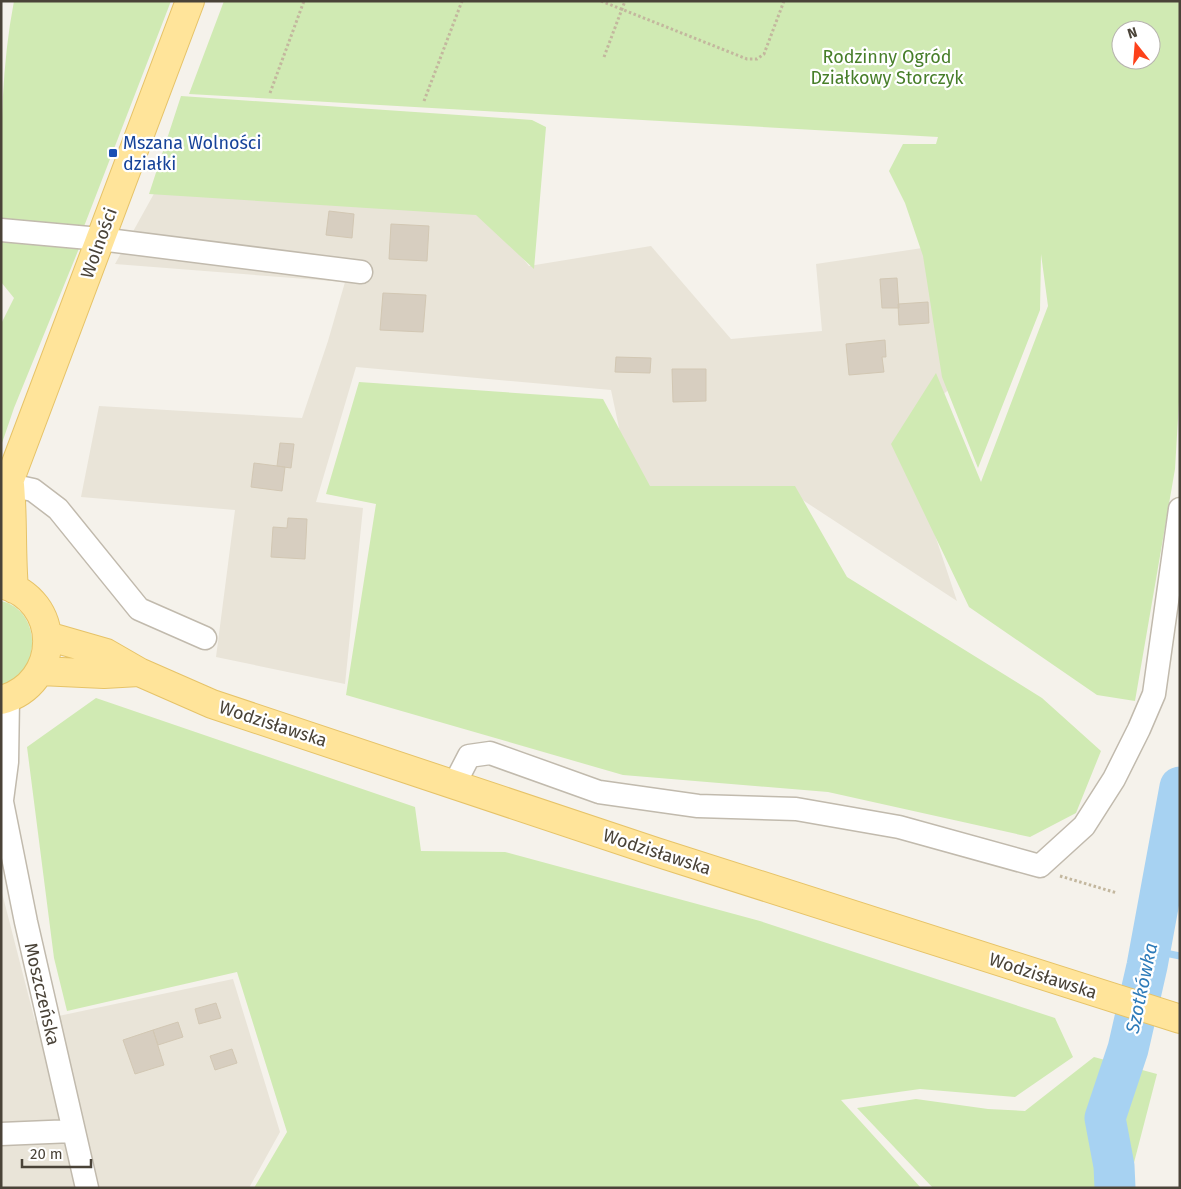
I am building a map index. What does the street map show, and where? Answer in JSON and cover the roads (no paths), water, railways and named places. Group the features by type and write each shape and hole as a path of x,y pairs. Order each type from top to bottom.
{"main road":[{"name":"Wolności","path":"8,587 13,522 6,494 190,1"},
{"path":"5,699 23,690 40,671 46,654 47,636 43,620 34,605 8,587"},
{"name":"Wodzisławska","path":"47,636 106,653 139,672 212,704 454,785 1180,1019"},
{"name":"Wodzisławska","path":"40,671 104,674 139,672"}],"street":[{"path":"1,230 100,239 361,272"},
{"path":"6,494 33,490 58,509 139,609 205,638"},
{"path":"454,785 469,756 490,753 599,792 698,806 796,809 899,827 1040,866 1084,826 1114,779 1140,729 1154,694 1180,509"},
{"name":"Moszczeńska","path":"5,699 6,762 2,799 26,922 87,1188"},
{"path":"1,1134 73,1131"}],"waterway":[{"name":"Szotkówka","path":"1115,1188 1114,1166 1105,1118 1128,1049 1147,966 1180,787"},
{"path":"1150,950 1180,956"}],"place":[{"name":"Mszana Wolności działki","path":"113,153"}],"park label":[{"name":"Rodzinny Ogród Działkowy Storczyk","path":"887,67"}]}
